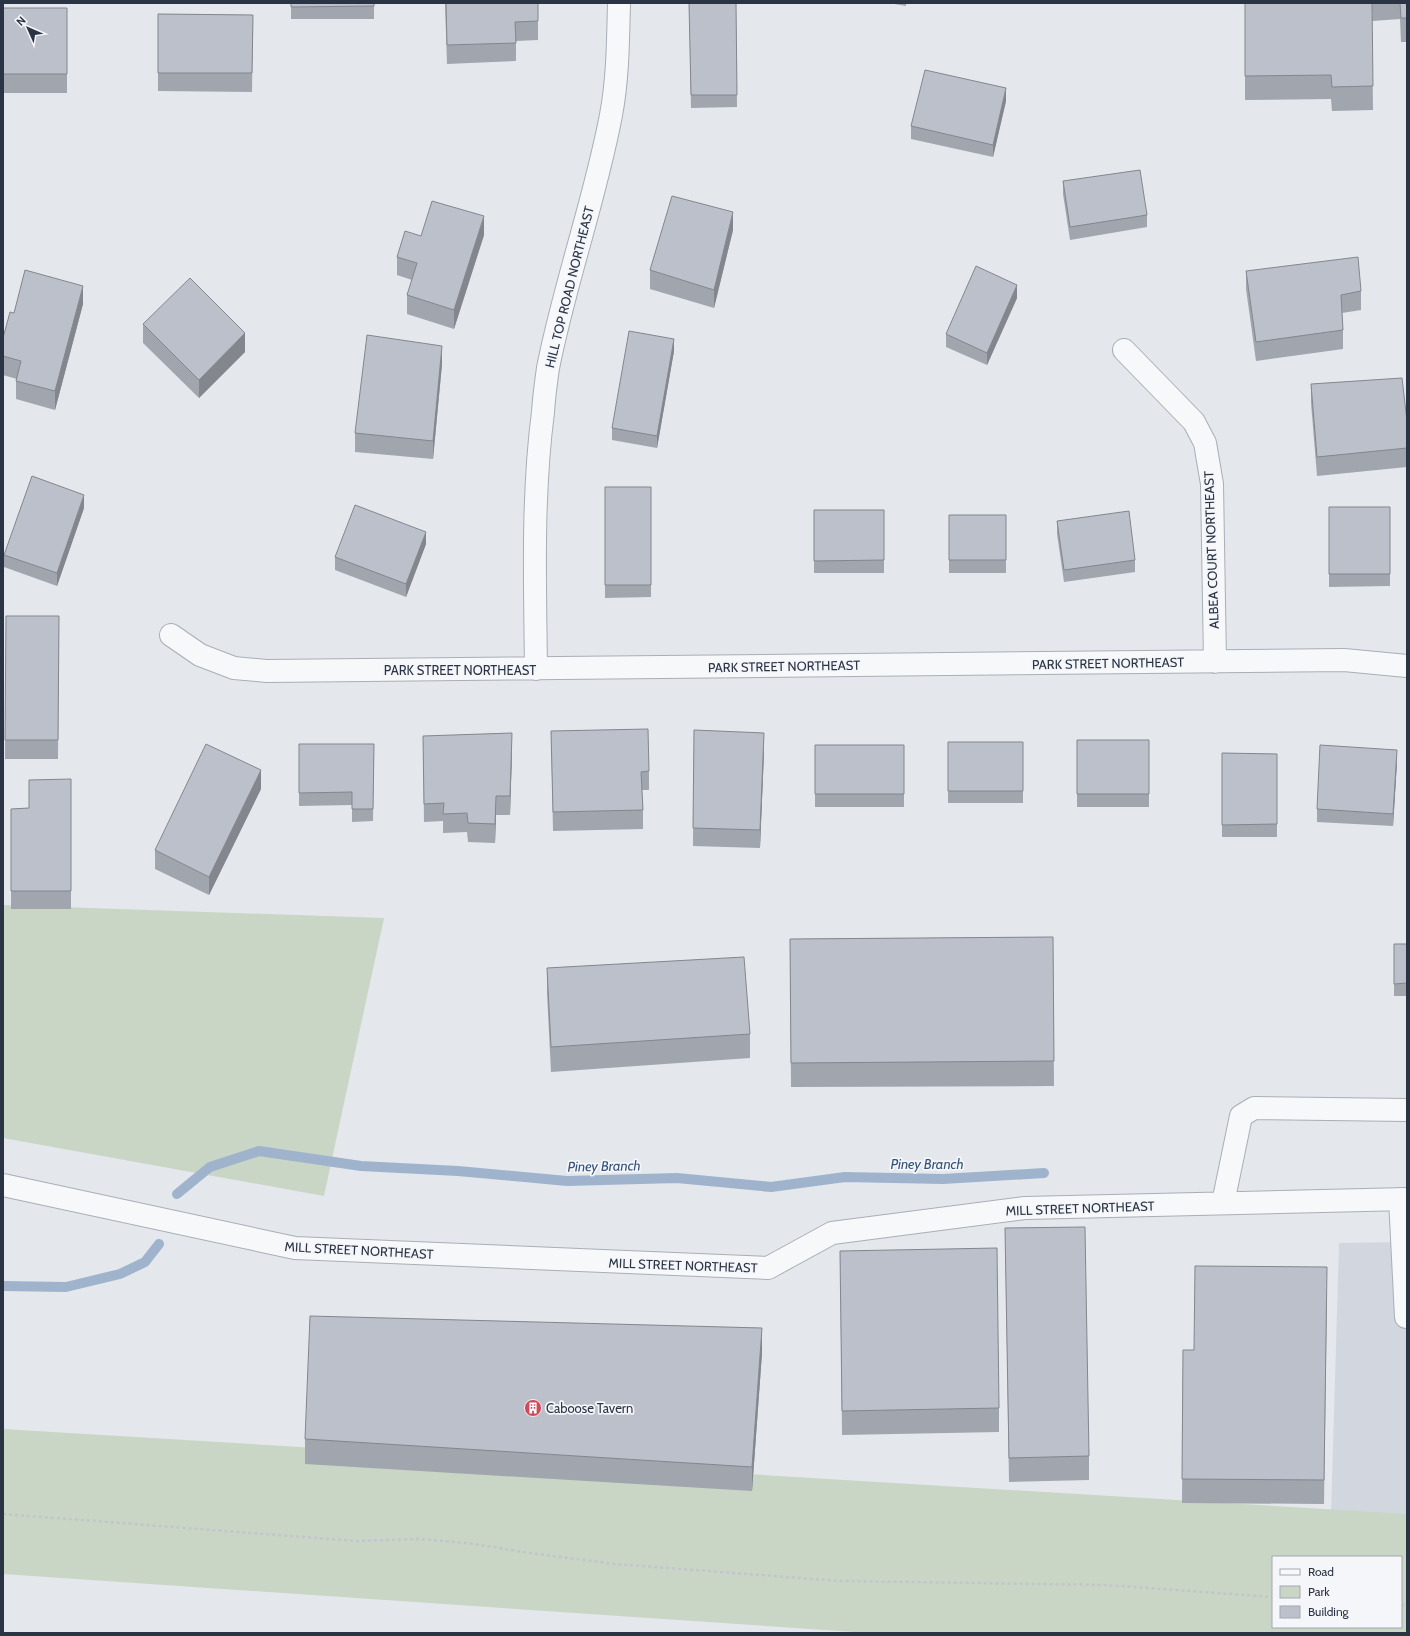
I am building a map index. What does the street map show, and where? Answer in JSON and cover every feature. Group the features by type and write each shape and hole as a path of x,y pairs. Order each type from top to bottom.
{"street":[{"name":"HILL TOP ROAD NORTHEAST","path":"536,669 534,527 538,450 548,370 558,318 594,189 611,113 618,56 619,3"},
{"name":"ALBEA COURT NORTHEAST","path":"1124,350 1194,422 1204,443 1212,484 1215,662"},
{"name":"PARK STREET NORTHEAST","path":"171,635 200,656 234,668 261,671 1344,660 1407,666"},
{"path":"1223,1203 1242,1116 1254,1108 1407,1110"},
{"name":"MILL STREET NORTHEAST","path":"3,1185 295,1248 768,1268 832,1233 1025,1208 1403,1199"},
{"path":"1403,1199 1407,1317"}],"path":[{"path":"3,1514 356,1541 418,1539 468,1543 530,1554 615,1564 840,1581 1106,1585 1272,1597"}],"shaded area":[{"path":"1407,1242 1407,1520 1331,1515 1339,1243"}],"green space":[{"path":"3,905 384,918 324,1196 3,1138"},
{"path":"3,1429 1407,1514 1407,1633 869,1633 3,1574"}],"building":[{"path":"291,3 374,3 374,6 291,7"},
{"path":"446,3 538,3 538,21 515,22 516,43 447,45"},
{"path":"689,3 736,3 737,95 691,95"},
{"path":"1245,3 1372,3 1373,86 1332,87 1331,75 1245,76"},
{"path":"1400,3 1407,3 1407,18 1401,18"},
{"path":"3,8 67,8 67,74 3,74"},
{"path":"158,14 253,15 252,73 158,73"},
{"path":"925,70 1006,88 993,145 911,126"},
{"path":"1140,170 1147,215 1070,227 1063,181"},
{"path":"672,196 733,212 714,290 650,270"},
{"path":"432,201 484,216 454,310 407,295 417,263 397,257 405,231 421,236"},
{"path":"1358,257 1361,291 1341,295 1343,330 1256,342 1246,271"},
{"path":"976,266 1017,285 987,353 946,334"},
{"path":"25,270 83,286 55,391 16,381 21,361 3,356 3,338 10,312 14,313"},
{"path":"190,278 245,333 199,380 143,324"},
{"path":"629,331 674,339 657,436 612,428"},
{"path":"367,335 442,346 433,441 355,433"},
{"path":"1402,378 1407,421 1407,448 1317,457 1311,384"},
{"path":"32,476 84,495 57,573 4,555"},
{"path":"605,487 651,487 651,585 605,585"},
{"path":"355,505 426,532 406,584 335,557"},
{"path":"1329,507 1390,507 1390,574 1329,574"},
{"path":"814,510 884,510 884,560 814,561"},
{"path":"1129,511 1135,560 1064,570 1057,521"},
{"path":"949,515 1006,515 1006,560 949,560"},
{"path":"6,616 59,616 58,740 5,740"},
{"path":"648,729 649,771 641,772 643,810 553,812 551,731"},
{"path":"694,730 764,733 760,830 693,828"},
{"path":"512,733 510,796 496,796 495,824 468,823 467,813 443,814 444,803 424,804 423,736"},
{"path":"1077,740 1149,740 1149,794 1077,794"},
{"path":"948,742 1023,742 1023,791 948,791"},
{"path":"206,744 261,770 209,877 155,850"},
{"path":"299,744 374,744 373,809 352,809 352,792 299,793"},
{"path":"815,745 904,745 904,794 815,794"},
{"path":"1320,745 1397,750 1393,814 1317,809"},
{"path":"1222,753 1277,754 1277,824 1222,825"},
{"path":"71,779 71,891 11,891 11,809 29,808 29,780"},
{"path":"1053,937 1054,1061 791,1063 790,939"},
{"path":"1394,944 1407,944 1407,983 1394,984"},
{"path":"744,957 750,1034 551,1047 547,968"},
{"path":"1085,1227 1089,1456 1009,1458 1005,1228"},
{"path":"997,1248 999,1408 842,1411 840,1251"},
{"path":"1195,1266 1327,1267 1324,1480 1182,1479 1183,1350 1194,1350"},
{"name":"Caboose Tavern","path":"310,1316 762,1328 752,1467 305,1439"}],"waterway":[{"name":"Piney Branch","path":"177,1194 210,1167 259,1151 361,1166 458,1171 567,1181 677,1178 771,1187 845,1177 943,1179 1044,1173"},
{"name":"Piney Branch","path":"3,1286 66,1287 120,1274 145,1262 159,1244"}],"place":[{"name":"Caboose Tavern","path":"533,1408"}]}
